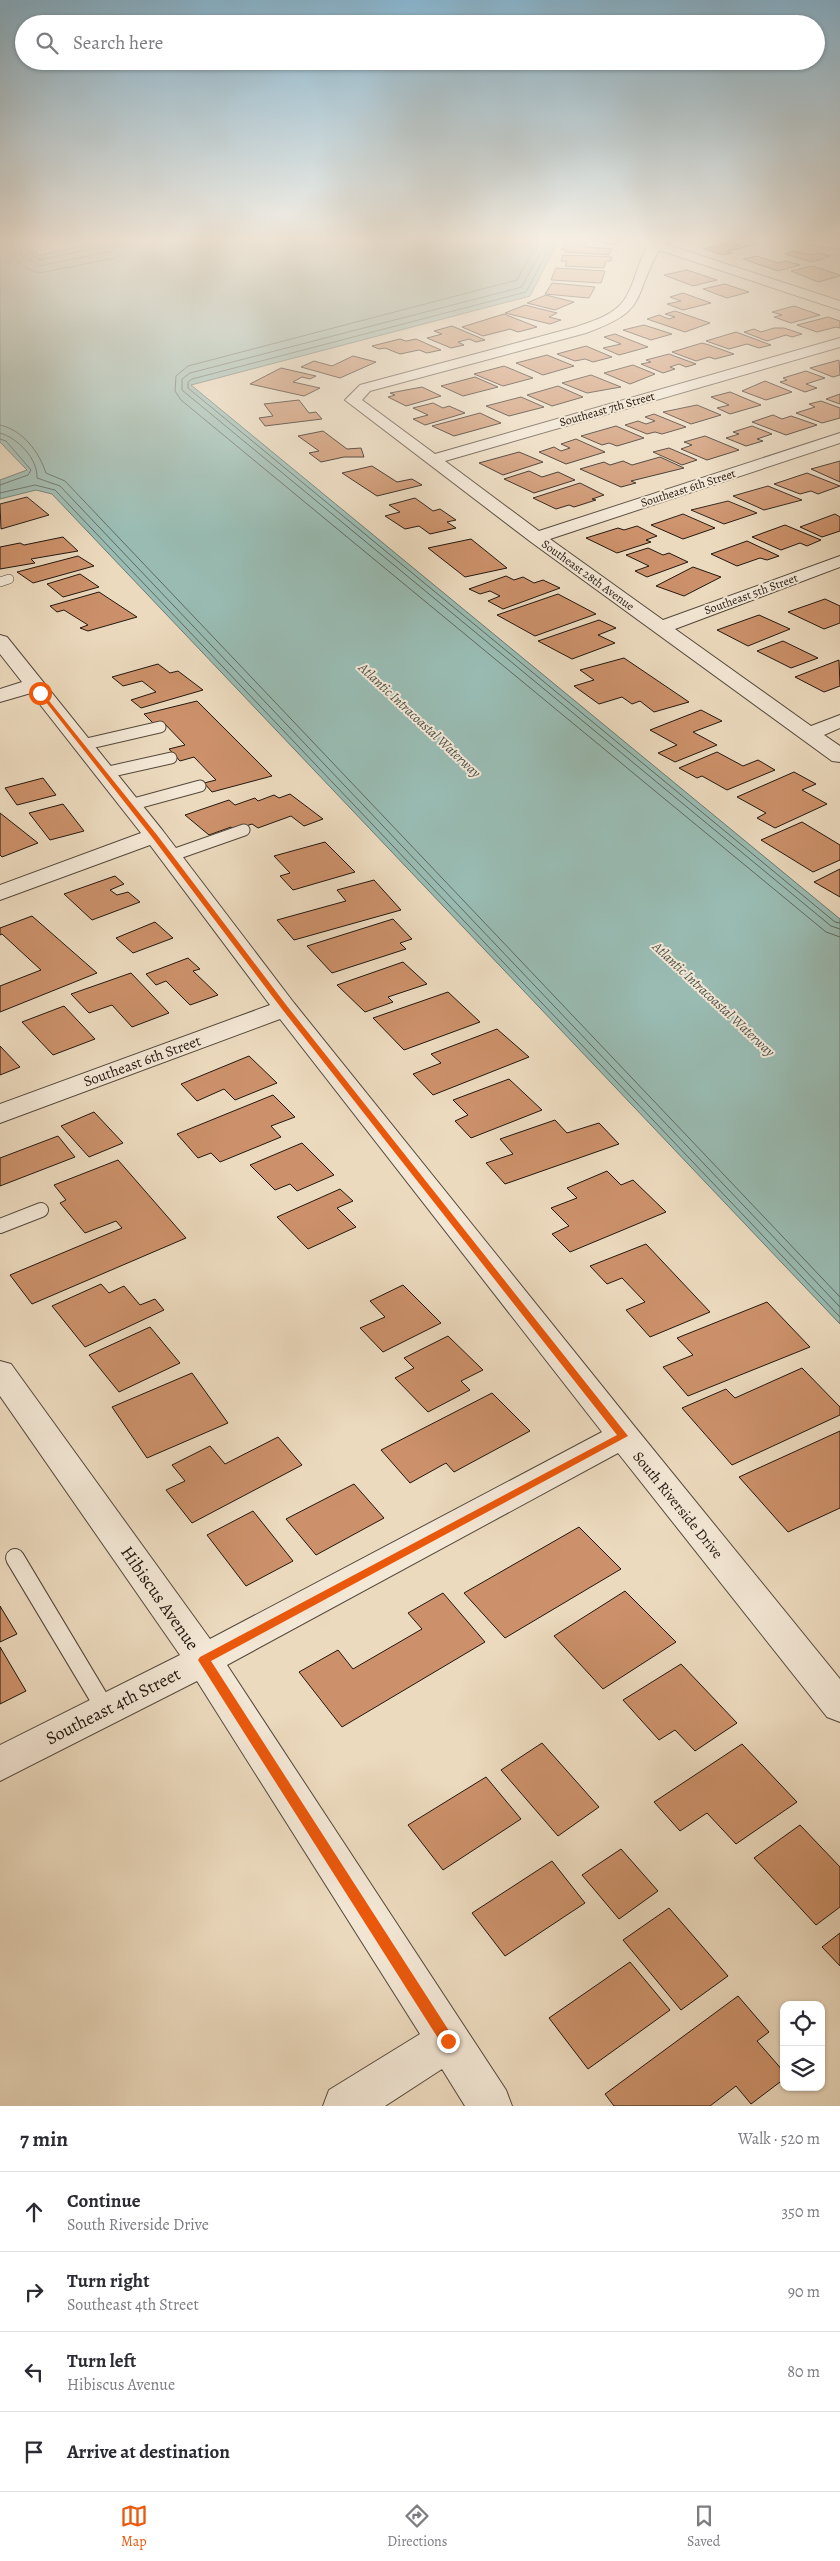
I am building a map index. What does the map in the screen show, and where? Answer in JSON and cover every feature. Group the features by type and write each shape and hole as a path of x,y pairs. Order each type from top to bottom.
{"street":[{"name":"Southeast 28th Avenue","path":"558,336 365,388 353,400 537,538 840,756"},
{"name":"Southeast 7th Street","path":"432,460 840,342"},
{"name":"Southeast 6th Street","path":"537,538 840,438"},
{"name":"Southeast 5th Street","path":"662,627 840,561"},
{"name":"South Riverside Drive","path":"0,641 162,846 284,1008 623,1436 840,1706"},
{"path":"0,696 34,685"},
{"path":"809,734 840,721"},
{"path":"0,893 162,846"},
{"name":"Southeast 6th Street","path":"0,1114 284,1008"},
{"name":"Hibiscus Avenue","path":"3,1381 204,1660 490,2106"},
{"name":"Southeast 4th Street","path":"0,1764 204,1660 623,1436"},
{"path":"345,2106 448,2041"}],"lane":[{"path":"82,745 160,727"},
{"path":"104,773 171,758"},
{"path":"130,805 200,786"},
{"path":"162,846 244,830"},
{"path":"0,1226 41,1210"},
{"path":"15,1558 106,1710"}],"water":[{"name":"Atlantic Intracoastal Waterway","path":"0,336 377,336 191,385 840,919 840,1324 52,494 36,490 0,499 0,480 27,470 0,442"}],"building":[{"path":"476,336 485,340 476,342 469,339 458,342 464,345 451,348 427,338"},
{"path":"621,336 648,347 619,355 603,348 621,344 604,337"},
{"path":"641,336 664,336 651,340"},
{"path":"722,336 748,336 771,345 759,348 747,344 729,349 706,341"},
{"path":"755,336 782,336 767,341"},
{"path":"400,339 406,341 416,339 441,350 427,353 419,350 400,354 385,348 379,349 372,346"},
{"path":"702,343 734,354 715,359 709,357 696,361 672,352"},
{"path":"586,346 612,357 593,362 585,359 575,361 557,354"},
{"path":"669,354 696,364 686,367 679,364 670,367 675,369 663,373 641,364 651,362 646,360"},
{"path":"547,355 574,366 543,375 516,363"},
{"path":"353,356 376,362 340,378 301,367 314,361 332,366"},
{"path":"839,360 840,375 833,377 810,368"},
{"path":"633,365 655,374 630,384 604,373"},
{"path":"504,366 533,378 503,386 474,374"},
{"path":"281,368 316,376 310,379 302,377 293,382 320,388 304,396 250,384"},
{"path":"806,371 825,378 806,384 817,388 805,392 780,382 787,380 783,378"},
{"path":"591,375 621,387 587,393 562,383"},
{"path":"475,377 498,387 463,396 441,386"},
{"path":"765,381 792,392 766,400 742,391"},
{"path":"558,386 583,397 552,406 527,395"},
{"path":"422,387 441,396 406,406 388,397 395,395 390,393"},
{"path":"730,392 761,405 730,414 717,408 729,405 711,397"},
{"path":"840,394 840,404 826,399"},
{"path":"521,397 544,407 509,416 486,406"},
{"path":"299,400 309,413 316,412 322,419 265,426 259,418 273,416 264,404"},
{"path":"821,401 840,408 840,418 822,423 796,413 815,407 809,404"},
{"path":"433,403 443,408 449,406 465,413 425,425 413,419 428,415 413,408"},
{"path":"697,405 721,415 691,424 663,412"},
{"path":"480,413 501,423 454,436 432,426"},
{"path":"654,414 686,427 662,434 655,432 647,434 625,425 638,421 646,424 655,421 645,417"},
{"path":"773,415 782,419 791,416 817,425 786,435 752,422"},
{"path":"616,426 644,438 617,446 609,443 602,445 581,436"},
{"path":"752,426 772,434 757,439 763,441 746,446 726,438 739,434 733,432"},
{"path":"323,431 347,449 361,448 364,457 344,457 321,462 309,453 319,451 298,436"},
{"path":"705,436 739,450 707,460 681,449 692,445 684,442"},
{"path":"576,439 605,452 566,464 539,452 554,447 561,451 570,448 561,444"},
{"path":"669,448 697,460 682,465 653,452"},
{"path":"519,452 543,462 503,475 479,463"},
{"path":"660,457 684,468 631,481 636,483 621,487 580,469 604,462 610,465 623,461 632,465"},
{"path":"840,461 840,482 811,469"},
{"path":"372,466 397,482 412,479 422,485 377,496 342,473"},
{"path":"529,471 542,477 558,472 575,480 534,493 504,479"},
{"path":"807,473 840,486 818,494 811,491 800,494 774,484"},
{"path":"580,483 604,495 592,499 596,500 574,507 569,505 556,509 533,498"},
{"path":"768,486 802,500 764,510 733,496"},
{"path":"27,497 49,515 1,529 0,504"},
{"path":"415,498 433,511 440,509 456,520 447,522 456,528 430,534 419,526 405,529 385,516 400,512 389,505"},
{"path":"728,501 757,513 724,524 691,510"},
{"path":"683,514 715,528 683,539 651,525"},
{"path":"835,514 840,517 840,531 822,537 800,527"},
{"path":"785,525 821,540 807,546 800,543 781,550 752,537"},
{"path":"637,526 657,536 646,540 651,542 617,553 586,538 618,528 624,530"},
{"path":"63,537 78,551 31,559 35,563 0,569 0,547 20,543 24,545"},
{"path":"471,539 507,568 465,577 428,548"},
{"path":"747,541 779,556 767,560 760,558 737,566 711,554"},
{"path":"648,548 663,555 669,553 688,562 647,577 635,571 649,566 626,555"},
{"path":"78,556 94,566 33,583 17,572"},
{"path":"693,567 721,577 684,596 656,586"},
{"path":"80,574 99,587 63,597 47,584"},
{"path":"506,576 514,580 523,577 534,583 543,580 560,588 503,609 488,601 500,596 490,591 480,594 469,589"},
{"path":"99,592 137,617 88,631 80,628 88,625 64,610 57,612 50,606"},
{"path":"558,594 596,614 535,636 497,615"},
{"path":"825,599 840,606 840,623 824,629 788,612"},
{"path":"759,615 790,629 748,646 717,630"},
{"path":"599,620 616,628 598,635 615,643 572,659 538,641"},
{"path":"783,641 818,658 791,668 757,651"},
{"path":"624,658 689,702 654,712 640,701 632,704 622,697 599,704 574,686 594,680 580,670"},
{"path":"839,660 840,686 824,692 795,677"},
{"path":"158,664 170,673 178,671 203,690 141,708 131,700 156,692 142,681 123,686 112,677"},
{"path":"197,701 272,776 212,792 204,783 216,780 194,757 180,761 169,749 185,745 163,722 154,724 144,714"},
{"path":"701,710 722,721 693,732 717,745 675,762 658,753 677,745 650,730"},
{"path":"717,752 743,766 758,760 775,770 727,790 702,776 697,778 679,768"},
{"path":"794,772 816,784 802,790 827,804 775,828 757,818 766,813 737,797"},
{"path":"43,778 56,795 17,805 5,788"},
{"path":"290,794 323,819 304,826 291,816 258,828 252,824 234,830 231,827 209,835 185,815 229,800 235,805 255,798 258,801 274,795 279,798"},
{"path":"63,804 84,831 50,840 29,813"},
{"path":"0,813 38,843 2,857 0,855"},
{"path":"802,822 840,845 840,860 813,872 761,840"},
{"path":"325,842 355,872 293,890 280,876 290,873 274,856"},
{"path":"840,869 840,897 814,882"},
{"path":"115,876 124,884 110,890 117,895 128,892 140,902 92,920 64,894"},
{"path":"374,880 401,910 294,940 277,920 346,901 337,890"},
{"path":"32,916 97,973 0,1012 0,986 41,970 2,934 0,935 0,928"},
{"path":"393,919 412,939 400,943 406,949 332,973 307,946"},
{"path":"155,922 173,938 133,953 116,938"},
{"path":"188,958 200,969 193,971 218,995 190,1005 166,981 156,985 146,974"},
{"path":"403,962 427,984 388,997 393,1002 365,1012 337,985"},
{"path":"131,973 169,1013 132,1027 112,1005 89,1013 71,994"},
{"path":"448,992 480,1022 404,1050 373,1018"},
{"path":"64,1006 95,1039 53,1055 22,1022"},
{"path":"497,1029 529,1057 433,1095 413,1074 441,1063 431,1054"},
{"path":"0,1046 20,1067 0,1075"},
{"path":"249,1056 277,1083 235,1100 224,1089 197,1101 181,1084"},
{"path":"509,1079 542,1110 471,1138 455,1121 468,1115 453,1100"},
{"path":"273,1095 295,1117 271,1126 281,1137 220,1162 211,1153 198,1158 177,1134"},
{"path":"94,1112 123,1143 89,1157 61,1126"},
{"path":"555,1120 567,1133 599,1123 619,1144 505,1184 486,1163 513,1154 500,1139"},
{"path":"58,1136 75,1157 0,1186 0,1158"},
{"path":"302,1143 334,1175 297,1191 290,1184 275,1190 250,1165"},
{"path":"118,1160 186,1238 32,1304 10,1275 122,1228 116,1221 85,1233 60,1203 66,1200 54,1185"},
{"path":"607,1171 621,1185 633,1180 666,1212 570,1252 552,1234 569,1226 551,1208 577,1198 567,1188"},
{"path":"340,1189 353,1201 337,1208 356,1227 308,1249 277,1217"},
{"path":"646,1244 710,1312 650,1337 626,1310 645,1302 622,1278 607,1284 590,1266"},
{"path":"101,1284 109,1293 124,1286 140,1305 155,1299 164,1310 85,1347 52,1306"},
{"path":"403,1285 441,1323 383,1352 360,1328 385,1317 370,1301"},
{"path":"767,1302 810,1347 688,1396 663,1367 693,1355 677,1338"},
{"path":"150,1327 180,1363 119,1392 89,1355"},
{"path":"448,1336 483,1370 461,1381 470,1390 428,1412 395,1378 414,1368 404,1358"},
{"path":"802,1368 840,1407 840,1415 732,1465 682,1408 726,1389 735,1398"},
{"path":"192,1373 228,1423 147,1458 112,1407"},
{"path":"492,1393 530,1431 454,1472 446,1463 410,1483 381,1450"},
{"path":"840,1431 840,1508 788,1532 739,1477"},
{"path":"278,1437 302,1465 192,1523 166,1490 185,1481 172,1465 210,1446 225,1464"},
{"path":"354,1484 384,1518 316,1555 286,1519"},
{"path":"253,1511 293,1561 246,1586 207,1535"},
{"path":"579,1527 621,1569 505,1638 464,1593"},
{"path":"625,1591 676,1642 603,1689 554,1636"},
{"path":"443,1593 485,1642 342,1727 299,1672 338,1650 353,1669 422,1629 408,1613"},
{"path":"0,1606 17,1634 0,1642"},
{"path":"0,1647 26,1691 0,1704"},
{"path":"681,1664 737,1723 695,1751 675,1730 659,1740 623,1700"},
{"path":"542,1743 599,1807 558,1836 501,1770"},
{"path":"742,1744 797,1802 736,1844 707,1813 680,1831 654,1802"},
{"path":"486,1777 521,1819 443,1870 408,1825"},
{"path":"800,1825 840,1867 840,1907 816,1925 754,1858"},
{"path":"621,1849 658,1891 619,1919 582,1875"},
{"path":"552,1861 585,1903 505,1956 472,1913"},
{"path":"669,1908 728,1976 681,2010 623,1940"},
{"path":"840,1933 840,1966 822,1947"},
{"path":"630,1962 670,2010 588,2069 549,2018"},
{"path":"738,1996 769,2032 757,2041 780,2067 780,2082 751,2104 736,2086 710,2106 614,2106 605,2094"}],"route":[{"path":"40,693 155,836 284,1008 623,1436 204,1660 448,2041"}]}
